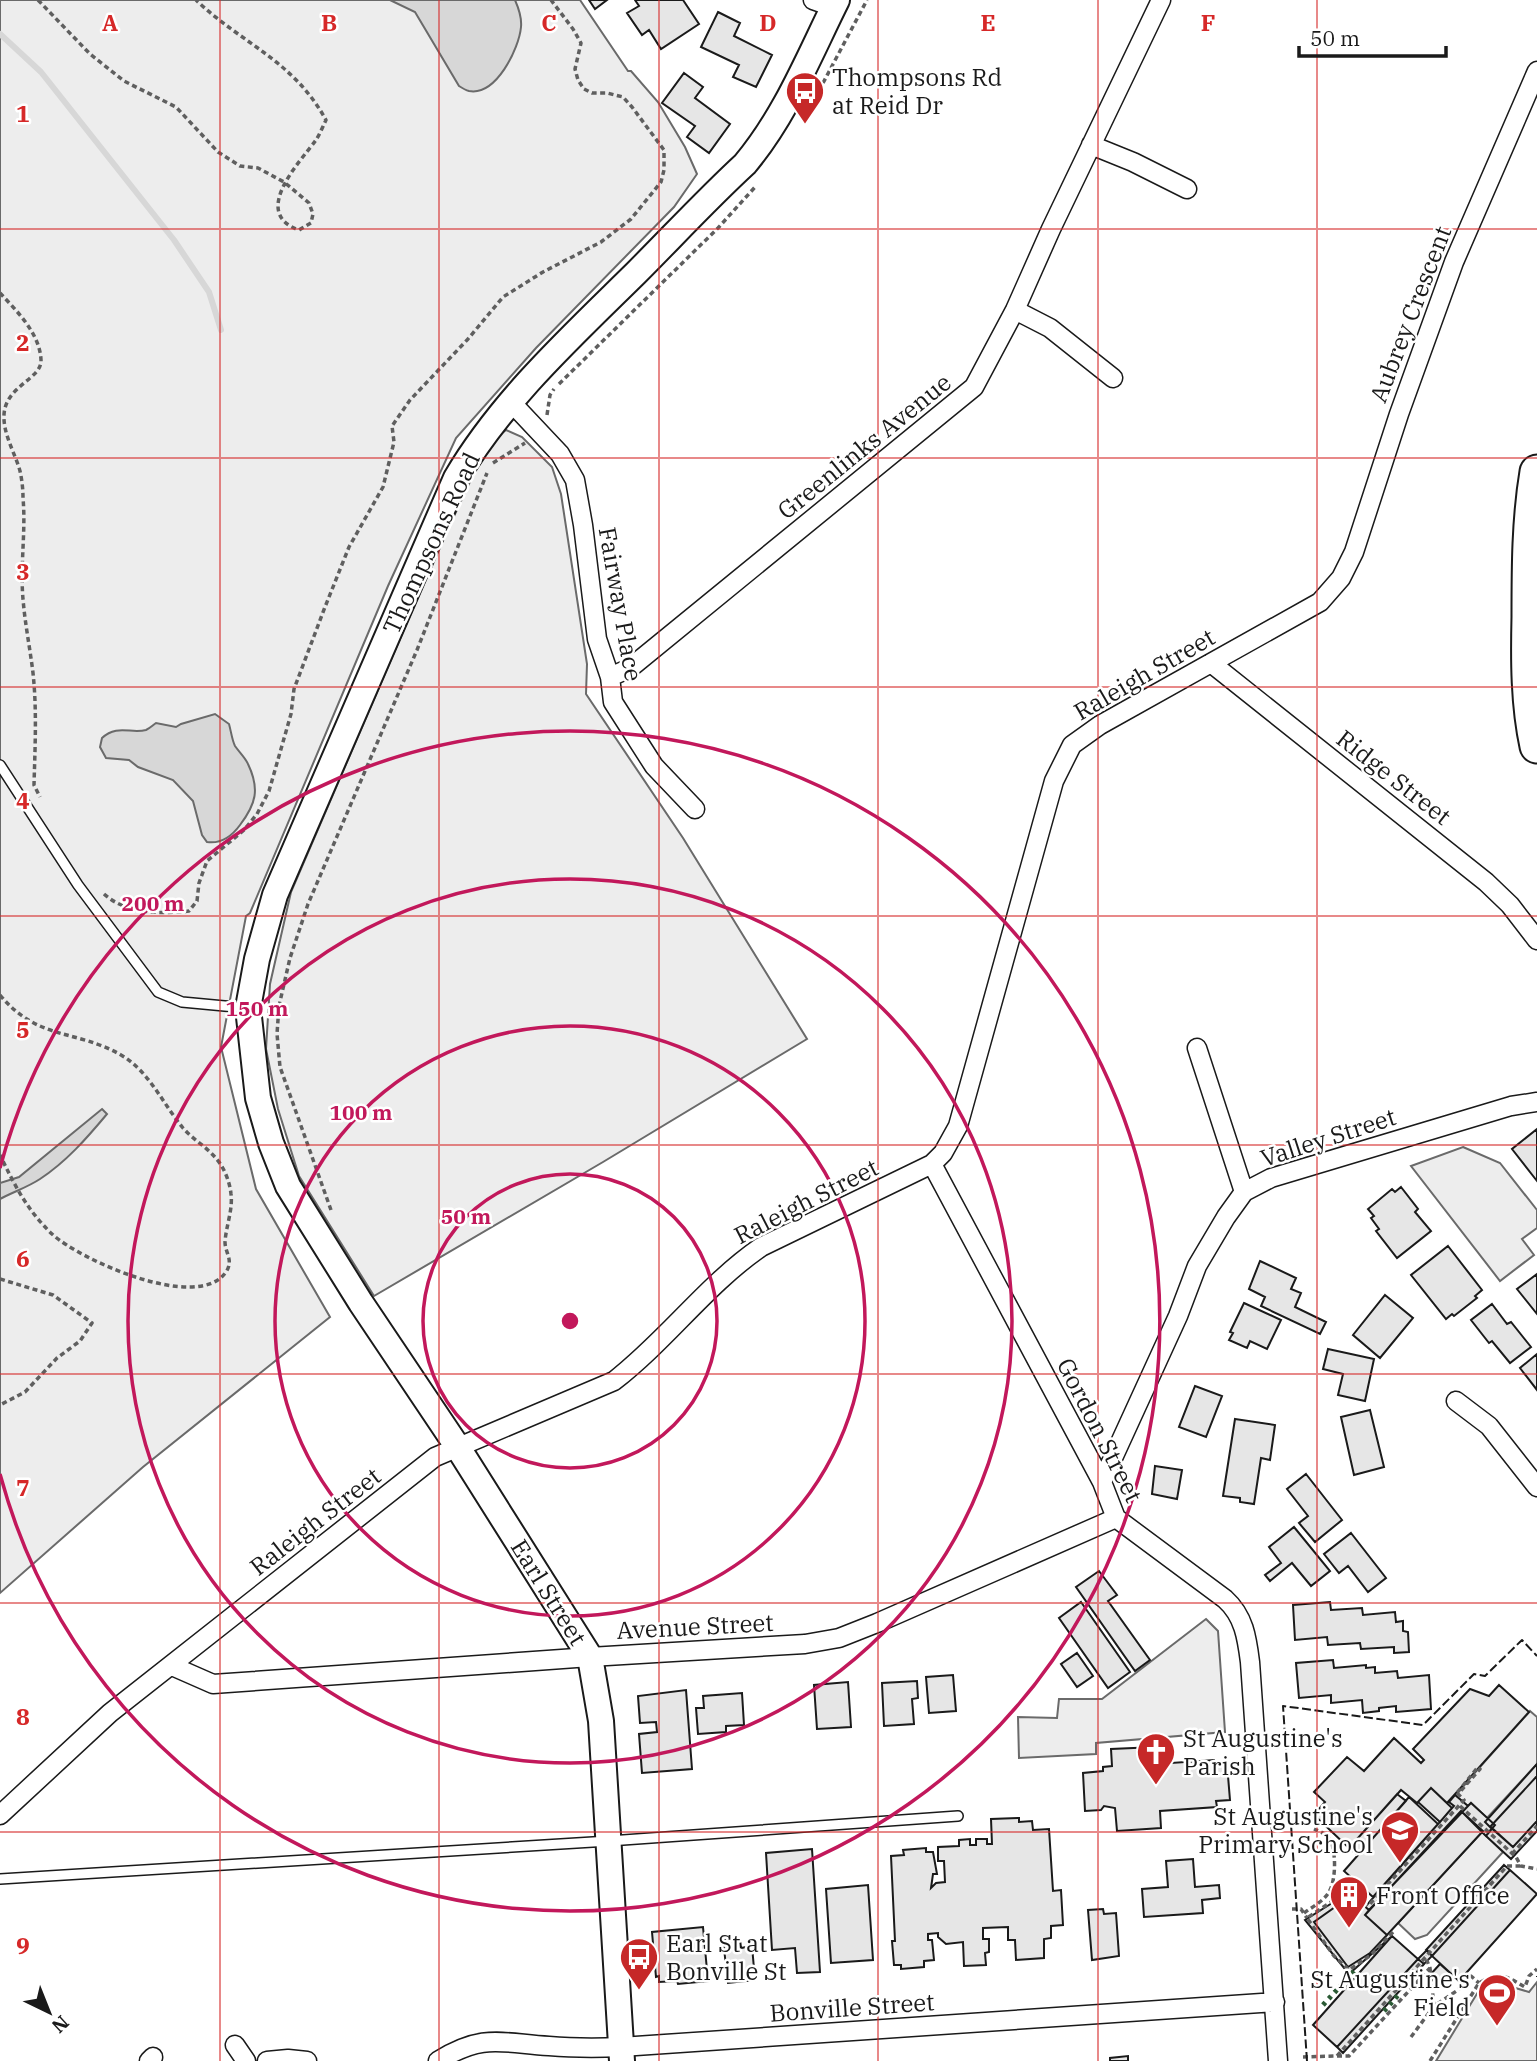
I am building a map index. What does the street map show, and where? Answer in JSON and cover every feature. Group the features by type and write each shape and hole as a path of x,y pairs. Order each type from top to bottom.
{"highway":[{"path":"1536,483 1529,547 1528,656 1533,729 1537,746"}],"street":[{"name":"Greenlinks Avenue","path":"610,677 630,668 974,387 1016,310 1051,229 1161,0"},
{"name":"Thompsons Road","path":"288,1186 271,1143 258,1098 248,1008 257,959 275,895 424,550 467,460 510,402 569,339 745,164 768,136 794,89 828,2"},
{"name":"Aubrey Crescent","path":"1341,579 1354,552 1399,414 1454,262 1537,71"},
{"path":"1091,145 1187,189"},
{"path":"1016,310 1050,328 1114,378"},
{"name":"Fairway Place","path":"510,402 560,454 575,480 597,639 610,677 612,702 654,766 695,809"},
{"name":"Raleigh Street","path":"0,1815 110,1713 172,1667 435,1457 614,1381 638,1363 738,1263 761,1247 932,1164 943,1153 958,1126 1054,781 1072,745 1100,725 1320,602 1341,579"},
{"name":"Ridge Street","path":"1211,663 1486,882 1510,905 1537,940"},
{"path":"1198,1048 1244,1192"},
{"name":"Valley Street","path":"1102,1482 1178,1316 1197,1266 1244,1192 1283,1174 1511,1106 1537,1102"},
{"name":"Gordon Street","path":"932,1164 1102,1482 1116,1518 1232,1605 1243,1625 1250,1662 1278,2061"},
{"name":"Earl Street","path":"288,1186 590,1657 601,1721 622,2054"},
{"path":"1456,1401 1489,1426 1537,1487"},
{"name":"Avenue Street","path":"172,1667 213,1684 804,1644 839,1638 977,1581 1116,1518"},
{"name":"Bonville Street","path":"438,2061 460,2048 492,2041 622,2054 1275,2002"},
{"path":"235,2045 246,2061"},
{"path":"267,2061 307,2061"}],"lane":[{"path":"0,765 78,885 158,992 182,1002 248,1008"},
{"path":"0,1879 958,1816"}],"path":[{"path":"38,0 90,54 124,81 176,107 218,152 240,166 258,168 284,182 309,203 313,214 311,223 299,230 288,226 281,217 278,203 284,182 318,138 326,120 295,76 259,47 216,19 196,0"},
{"path":"103,893 114,903 160,912 189,911 197,901 199,883 207,861 244,830 269,792 291,715 295,690 324,607 349,547 383,487 394,442 392,426 410,400 468,339 503,297 542,272 601,242 631,219 661,183 664,150 623,97 592,93 584,89 575,69 581,43 551,0"},
{"path":"0,293 32,331 41,357 41,366 14,391 6,403 4,416 6,432 20,471 23,497 23,595 33,674 34,785 40,797"},
{"path":"333,1215 280,1067 277,1034 279,1006 290,958 308,904 490,467 527,441"},
{"path":"0,995 21,1016 38,1026 87,1041 123,1056 145,1076 184,1130 203,1144 220,1163 228,1180 231,1196 225,1245 230,1265 225,1274 212,1284 192,1287 165,1285 135,1277 85,1258 55,1236 29,1210 0,1155"},
{"path":"0,1279 53,1295 92,1323 80,1341 57,1358 25,1392 0,1405"},
{"path":"1307,1918 1349,1890 1368,1906 1460,1806 1464,1800 1458,1794 1480,1769 1478,1767 1457,1793"},
{"path":"1460,1806 1512,1854 1521,1866"},
{"path":"1512,1854 1537,1826"},
{"path":"1304,1913 1324,1899 1331,1890 1333,1878 1331,1842 1325,1833 1314,1829"},
{"path":"1337,2056 1507,1866 1537,1869"},
{"path":"1292,1909 1301,1909 1334,1956 1349,1970 1371,1955 1392,1932"},
{"path":"1425,1956 1430,1968 1434,2006"},
{"path":"1303,2057 1349,2056 1430,1968"},
{"path":"1430,2061 1479,1983 1491,1976 1502,1976 1525,1987 1529,1976 1537,1969"},
{"path":"1411,2037 1434,2006 1458,1990 1471,1976 1479,1983"}],"shaded area":[{"path":"0,0 580,0 628,71 631,71 658,102 685,147 697,174 674,207 536,348 456,438 388,586 250,913 246,916 221,1047 256,1189 330,1317 143,1467 0,1593"},
{"path":"390,0 515,0 521,23 516,47 497,79 479,91 466,90 459,86 415,12"},
{"path":"506,430 522,437 552,467 561,494 587,664 586,694 683,838 807,1039 374,1296 299,1176 278,1109 266,1049 270,984 291,892 474,473 496,438"},
{"path":"215,714 229,724 235,746 252,773 255,796 250,810 230,836 217,842 207,842 202,835 193,801 173,780 138,767 129,760 106,758 100,747 102,738 113,731 146,730 156,723 176,727"},
{"path":"102,1109 107,1114 59,1165 35,1182 0,1199 0,1183 19,1177"},
{"path":"1463,1147 1500,1163 1537,1210 1537,1228 1522,1239 1534,1255 1500,1281 1411,1166"},
{"path":"1206,1619 1218,1631 1225,1732 1096,1743 1096,1754 1019,1758 1018,1717 1057,1718 1059,1699 1102,1699"},
{"path":"1530,1711 1537,1717 1537,1764 1487,1818 1471,1803 1468,1806 1455,1795"},
{"path":"1482,1832 1503,1852 1427,1935 1415,1939 1398,1923"},
{"name":"St Augustine's Field","path":"1537,1982 1537,2061 1436,2061 1478,1992 1502,1984 1529,1992"}],"building":[{"path":"589,0 607,0 595,9"},
{"path":"635,0 683,0 699,24 661,49 649,30 642,35 627,13 639,6"},
{"path":"718,12 740,23 734,36 772,55 756,87 733,77 739,65 701,47"},
{"path":"684,73 703,87 695,98 730,124 709,153 687,137 695,126 662,103"},
{"path":"1537,1129 1537,1181 1512,1149"},
{"path":"1401,1187 1418,1209 1415,1212 1431,1231 1397,1258 1376,1231 1379,1229 1368,1209 1392,1189 1395,1192"},
{"path":"1448,1246 1482,1290 1475,1296 1477,1298 1446,1319 1411,1275"},
{"path":"1260,1261 1296,1278 1291,1289 1301,1293 1295,1307 1326,1322 1320,1334 1261,1306 1265,1297 1249,1289"},
{"path":"1537,1274 1537,1314 1517,1289"},
{"path":"1385,1295 1413,1318 1380,1358 1353,1335"},
{"path":"1244,1303 1281,1320 1267,1349 1250,1341 1247,1348 1229,1340"},
{"path":"1492,1304 1507,1324 1511,1322 1531,1347 1510,1363 1492,1341 1489,1343 1471,1320"},
{"path":"1328,1349 1374,1359 1365,1401 1338,1395 1343,1374 1323,1369"},
{"path":"1537,1354 1537,1390 1520,1368"},
{"path":"1195,1386 1222,1396 1206,1437 1179,1427"},
{"path":"1370,1410 1384,1467 1354,1475 1341,1417"},
{"path":"1235,1419 1275,1425 1270,1460 1261,1458 1254,1504 1240,1502 1240,1498 1223,1496"},
{"path":"1155,1466 1182,1470 1177,1499 1152,1494"},
{"path":"1306,1474 1342,1520 1315,1542 1299,1523 1308,1516 1287,1489"},
{"path":"1294,1527 1330,1571 1311,1586 1292,1563 1270,1581 1265,1575 1281,1563 1269,1547"},
{"path":"1351,1533 1386,1578 1368,1592 1348,1566 1339,1573 1324,1554"},
{"path":"1099,1571 1117,1595 1108,1601 1150,1660 1135,1671 1076,1587"},
{"path":"1081,1602 1130,1672 1108,1688 1059,1618"},
{"path":"1330,1602 1331,1610 1362,1608 1363,1615 1395,1612 1396,1622 1403,1621 1403,1631 1408,1632 1409,1652 1394,1653 1394,1647 1361,1649 1360,1643 1328,1645 1327,1637 1295,1640 1293,1605"},
{"path":"1077,1653 1093,1676 1077,1687 1061,1664"},
{"path":"1333,1660 1334,1668 1366,1665 1366,1668 1375,1667 1375,1673 1397,1671 1398,1678 1429,1675 1431,1709 1396,1712 1396,1706 1363,1713 1362,1700 1331,1703 1331,1695 1299,1698 1296,1663"},
{"path":"953,1675 956,1711 929,1713 926,1677"},
{"path":"917,1681 918,1698 912,1699 914,1724 884,1726 882,1683"},
{"path":"848,1682 851,1727 817,1729 814,1685"},
{"path":"1499,1685 1529,1712 1447,1803 1431,1788 1417,1803 1401,1790 1349,1848 1314,1815 1325,1802 1314,1792 1347,1757 1364,1771 1394,1738 1421,1763 1424,1760 1413,1749 1470,1689 1489,1696"},
{"path":"686,1690 692,1769 642,1773 639,1734 657,1732 656,1722 640,1723 638,1696"},
{"path":"742,1693 744,1725 726,1726 726,1732 698,1734 696,1708 704,1708 703,1696"},
{"name":"St Augustine's Parish","path":"1156,1747 1157,1764 1214,1760 1214,1765 1227,1764 1230,1800 1216,1801 1217,1807 1160,1811 1161,1828 1117,1831 1115,1808 1104,1806 1101,1810 1085,1811 1083,1773 1103,1771 1103,1767 1112,1766 1111,1749"},
{"path":"1537,1764 1537,1776 1490,1827 1485,1822"},
{"path":"1537,1776 1537,1821 1513,1847 1490,1827"},
{"path":"1431,1788 1452,1808 1440,1822 1418,1802"},
{"path":"1397,1794 1406,1801 1358,1855 1349,1848"},
{"path":"1455,1795 1468,1806 1369,1910 1352,1895 1314,1922 1348,1967 1370,1953 1389,1933 1392,1936 1349,1974 1305,1920 1353,1890 1366,1906 1454,1806 1449,1802"},
{"path":"1409,1797 1438,1824 1373,1897 1344,1871"},
{"path":"1471,1803 1495,1825 1486,1836 1462,1812"},
{"path":"1461,1811 1483,1831 1387,1935 1365,1915"},
{"path":"1019,1818 1019,1822 1032,1821 1033,1830 1049,1829 1053,1891 1061,1890 1063,1925 1051,1926 1051,1938 1044,1939 1044,1958 1016,1960 1015,1940 1008,1940 1008,1927 983,1928 983,1939 989,1939 989,1952 985,1953 986,1965 964,1966 963,1942 946,1944 938,1937 938,1933 928,1934 928,1940 932,1940 934,1960 924,1961 924,1967 901,1969 901,1965 894,1965 891,1856 904,1855 903,1850 926,1848 926,1852 933,1852 937,1874 933,1874 931,1888 936,1883 945,1882 944,1861 938,1861 938,1847 959,1846 959,1840 970,1839 970,1845 976,1845 976,1839 987,1839 987,1844 992,1844 991,1819"},
{"path":"1537,1821 1537,1831 1511,1859 1486,1836 1492,1828 1513,1847"},
{"path":"812,1849 820,1972 797,1973 795,1948 772,1950 766,1853"},
{"path":"1193,1859 1195,1887 1219,1885 1220,1898 1202,1900 1203,1913 1144,1917 1142,1889 1168,1887 1166,1861"},
{"path":"1504,1865 1510,1870 1432,1956 1426,1950"},
{"path":"1510,1870 1537,1894 1459,1981 1432,1956"},
{"path":"868,1885 873,1960 831,1963 826,1889"},
{"name":"Front Office","path":"1352,1895 1369,1910 1365,1915 1387,1935 1370,1953 1348,1967 1314,1922"},
{"path":"1103,1909 1104,1914 1116,1913 1119,1956 1092,1960 1088,1910"},
{"path":"703,1927 708,1981 678,1984 677,1981 659,1982 659,1976 656,1977 652,1932"},
{"path":"1392,1936 1418,1959 1337,2047 1313,2025"},
{"path":"740,1939 741,1948 752,1946 755,1980 728,1983 723,1940"},
{"path":"1427,1950 1432,1956 1424,1964 1418,1959"},
{"path":"1418,1959 1424,1964 1343,2053 1337,2047"},
{"path":"1440,1964 1450,1973 1440,1984 1430,1975"},
{"path":"1128,2056 1128,2061 1110,2061 1110,2058"}],"waterway":[{"path":"0,34 41,72 174,240 209,292 221,330"}],"hedge":[{"path":"1323,2005 1356,1969"},
{"path":"1384,2011 1400,1993"}],"fence":[{"path":"1307,2061 1283,1706 1423,1725 1474,1674 1485,1676 1522,1640 1537,1656"}],"place":[{"name":"Thompsons Rd at Reid Dr","path":"805,125"},
{"name":"St Augustine's Parish","path":"1156,1786"},
{"name":"St Augustine's Primary School","path":"1400,1864"},
{"name":"Front Office","path":"1349,1929"},
{"name":"Earl St at Bonville St","path":"639,1991"},
{"name":"St Augustine's Field","path":"1497,2027"}]}
